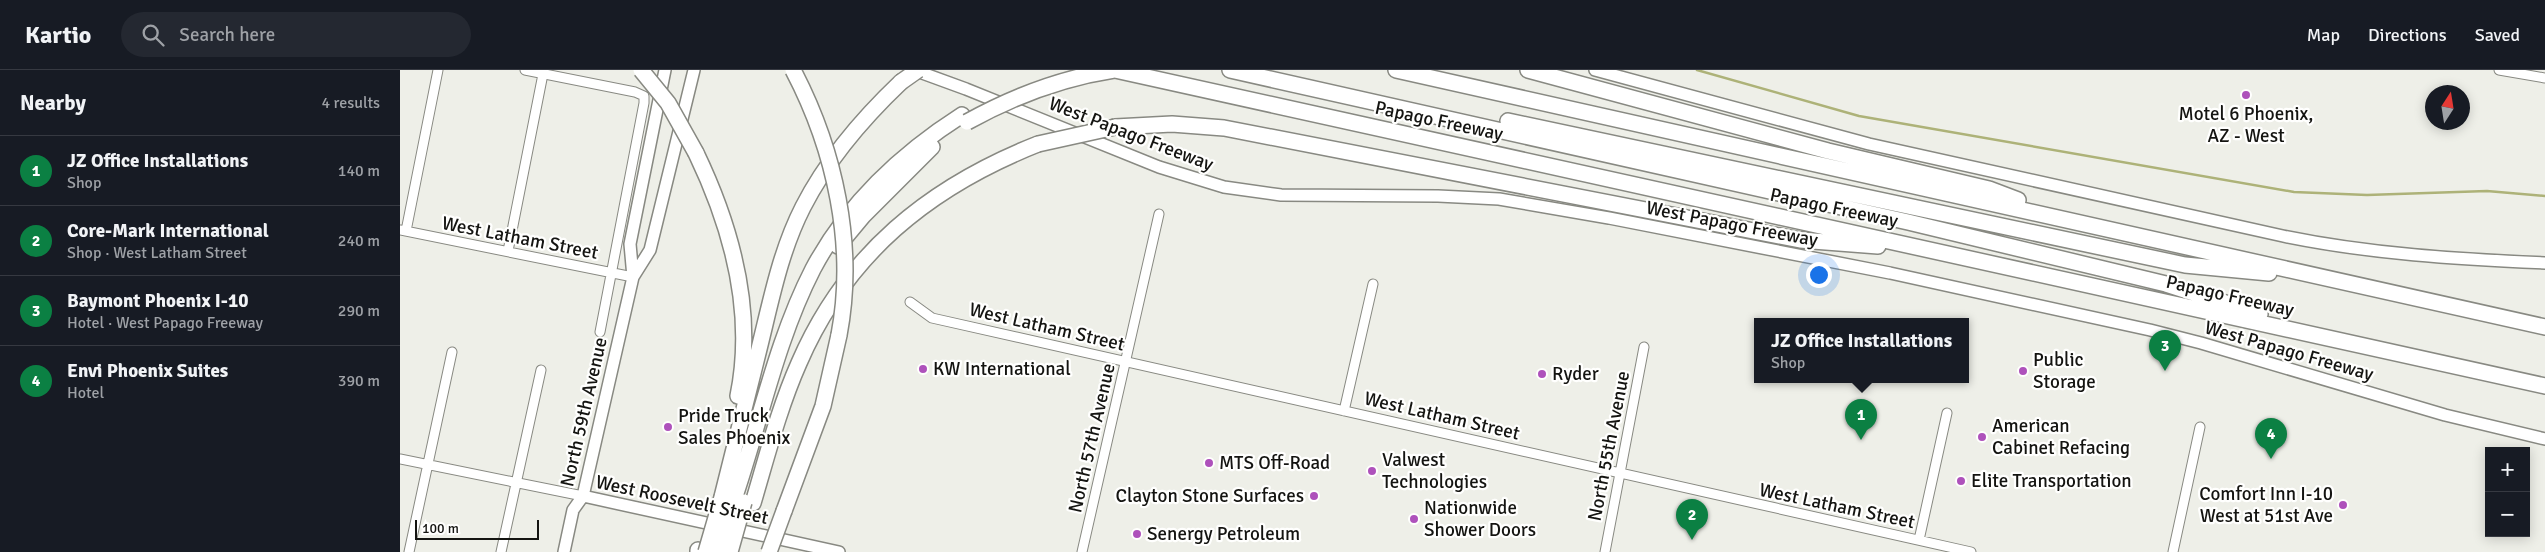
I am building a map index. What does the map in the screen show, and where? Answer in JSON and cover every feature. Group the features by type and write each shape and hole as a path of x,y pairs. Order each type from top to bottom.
{"highway":[{"path":"641,70 668,103 696,153 723,214 739,280 744,335 730,552"},
{"path":"769,552 823,406 839,335 844,285 839,208 820,131 793,70"},
{"path":"738,552 733,499 769,306 792,232 809,196 838,150 872,111 916,70"},
{"path":"718,552 783,342 814,268 853,208 884,175 924,141 1009,91 1070,70"},
{"path":"965,118 1039,89 1086,74 1114,70"},
{"name":"Papago Freeway","path":"1114,70 2545,386"},
{"path":"1230,70 1268,74 2185,265 2328,278"},
{"name":"Papago Freeway","path":"1396,70 2545,327"},
{"path":"1528,70 1828,151 1989,189 2064,218"},
{"path":"1268,74 2166,284 2352,343"},
{"path":"702,551 733,499 799,363 838,291 884,239 921,206 977,170 1038,144 1115,127 1172,124 1224,128 1800,240 1932,250"}],"main road":[{"name":"North 59th Avenue","path":"634,277 630,244 665,70"},
{"name":"North 59th Avenue","path":"564,552 573,510 583,496 634,277 650,250 694,70"},
{"name":"West Papago Freeway","path":"916,70 1159,167 1224,187 1281,195 1438,196 1499,199 1609,218 1890,273 2158,332 2445,415 2545,439"},
{"path":"1595,70 1869,144 2301,240 2427,256 2545,263"},
{"name":"West Roosevelt Street","path":"583,496 831,551"}],"street":[{"path":"403,230 438,70"},
{"path":"508,252 543,74 525,70"},
{"path":"2499,70 2545,78"},
{"name":"North 59th Avenue","path":"543,74 635,92 644,96 600,332"},
{"name":"North 57th Avenue","path":"1082,552 1160,214"},
{"name":"West Latham Street","path":"403,230 634,277"},
{"path":"1344,410 1373,284"},
{"name":"West Latham Street","path":"910,302 932,318 1971,552"},
{"name":"North 55th Avenue","path":"1605,552 1644,347"},
{"path":"409,552 452,352"},
{"path":"501,552 541,370"},
{"path":"1919,540 1947,413"},
{"path":"2173,552 2200,427"},
{"name":"West Roosevelt Street","path":"400,458 583,496"}],"waterway":[{"path":"1697,70 1859,116 2294,192 2367,195 2487,191 2545,196"}],"place":[{"name":"Motel 6 Phoenix, AZ - West","path":"2246,95"},
{"name":"KW International","path":"923,369"},
{"name":"Public Storage","path":"2023,371"},
{"name":"Baymont Phoenix I-10","path":"2165,371"},
{"name":"Ryder","path":"1542,374"},
{"name":"Pride Truck Sales Phoenix","path":"668,427"},
{"name":"American Cabinet Refacing","path":"1982,437"},
{"name":"JZ Office Installations","path":"1861,440"},
{"name":"Envi Phoenix Suites","path":"2271,459"},
{"name":"MTS Off-Road","path":"1209,463"},
{"name":"Valwest Technologies","path":"1372,471"},
{"name":"Elite Transportation","path":"1961,481"},
{"name":"Clayton Stone Surfaces","path":"1314,496"},
{"name":"Comfort Inn I-10 West at 51st Ave","path":"2343,505"},
{"name":"Nationwide Shower Doors","path":"1414,519"},
{"name":"Senergy Petroleum","path":"1137,534"},
{"name":"Core-Mark International","path":"1692,540"}]}
